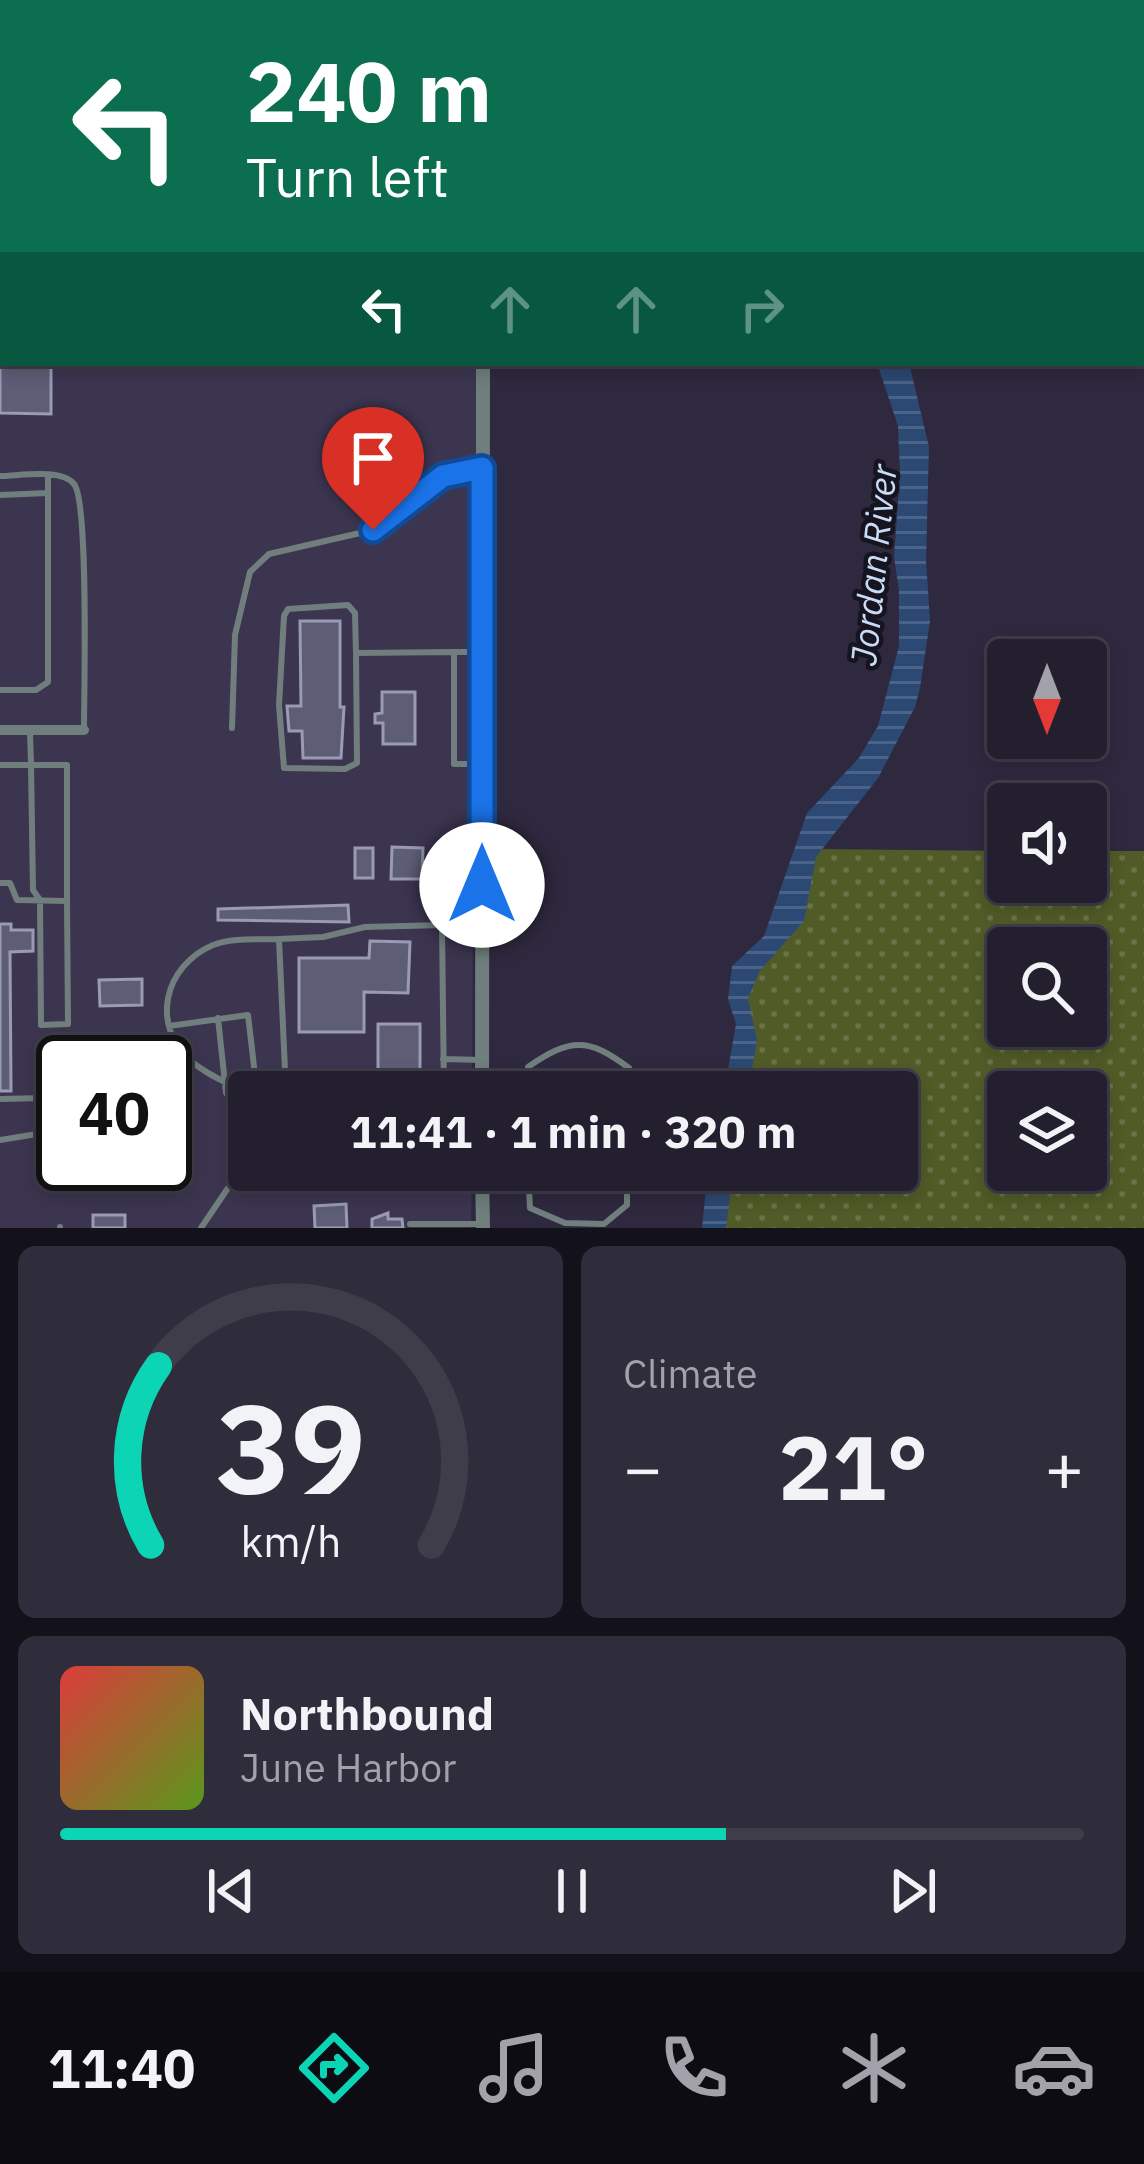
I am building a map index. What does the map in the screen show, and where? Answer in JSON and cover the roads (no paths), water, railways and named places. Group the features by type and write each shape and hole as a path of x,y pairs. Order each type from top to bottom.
{"street":[{"path":"482,1071 483,366"},
{"path":"0,730 84,730"},
{"path":"482,1191 483,1226"}],"lane":[{"path":"232,728 235,635 250,572 269,554 373,530 443,476 482,468"},
{"path":"0,476 68,479 78,491 85,572 84,730"},
{"path":"0,690 36,690 48,682 48,476"},
{"path":"0,495 48,493"},
{"path":"344,605 353,609 356,653 357,763 345,769 284,768 279,705 288,609 344,605"},
{"path":"454,652 454,764 481,764"},
{"path":"356,653 481,652"},
{"path":"0,765 31,765 67,765 68,1024 41,1025 40,900 33,890 31,765 30,730"},
{"path":"0,884 10,884 16,900 67,901"},
{"path":"442,925 443,1071"},
{"path":"228,1082 193,1064 168,1026 164,1003 169,990 196,956 217,944 323,937 365,927 482,926"},
{"path":"279,939 285,1071"},
{"path":"168,1026 242,1014 252,1022 253,1071"},
{"path":"218,1018 228,1093"},
{"path":"528,1071 560,1044 601,1047 629,1071"},
{"path":"443,1059 482,1060"},
{"path":"0,1099 45,1098 37,1134 0,1140"},
{"path":"201,1228 228,1188"},
{"path":"529,1191 530,1208 566,1223 604,1224 627,1205 627,1191"},
{"path":"410,1224 483,1226"}],"water":[{"path":"878,366 910,366 929,447 926,560 930,621 920,688 878,778 816,857 804,921 759,972 748,999 757,1040 752,1071 728,1071 736,1024 728,999 732,966 764,936 807,813 859,758 878,726 899,646 894,557 898,426"},
{"path":"706,1191 730,1191 726,1228 702,1228"}],"water label":[{"name":"Jordan River","path":"873,565"}]}
